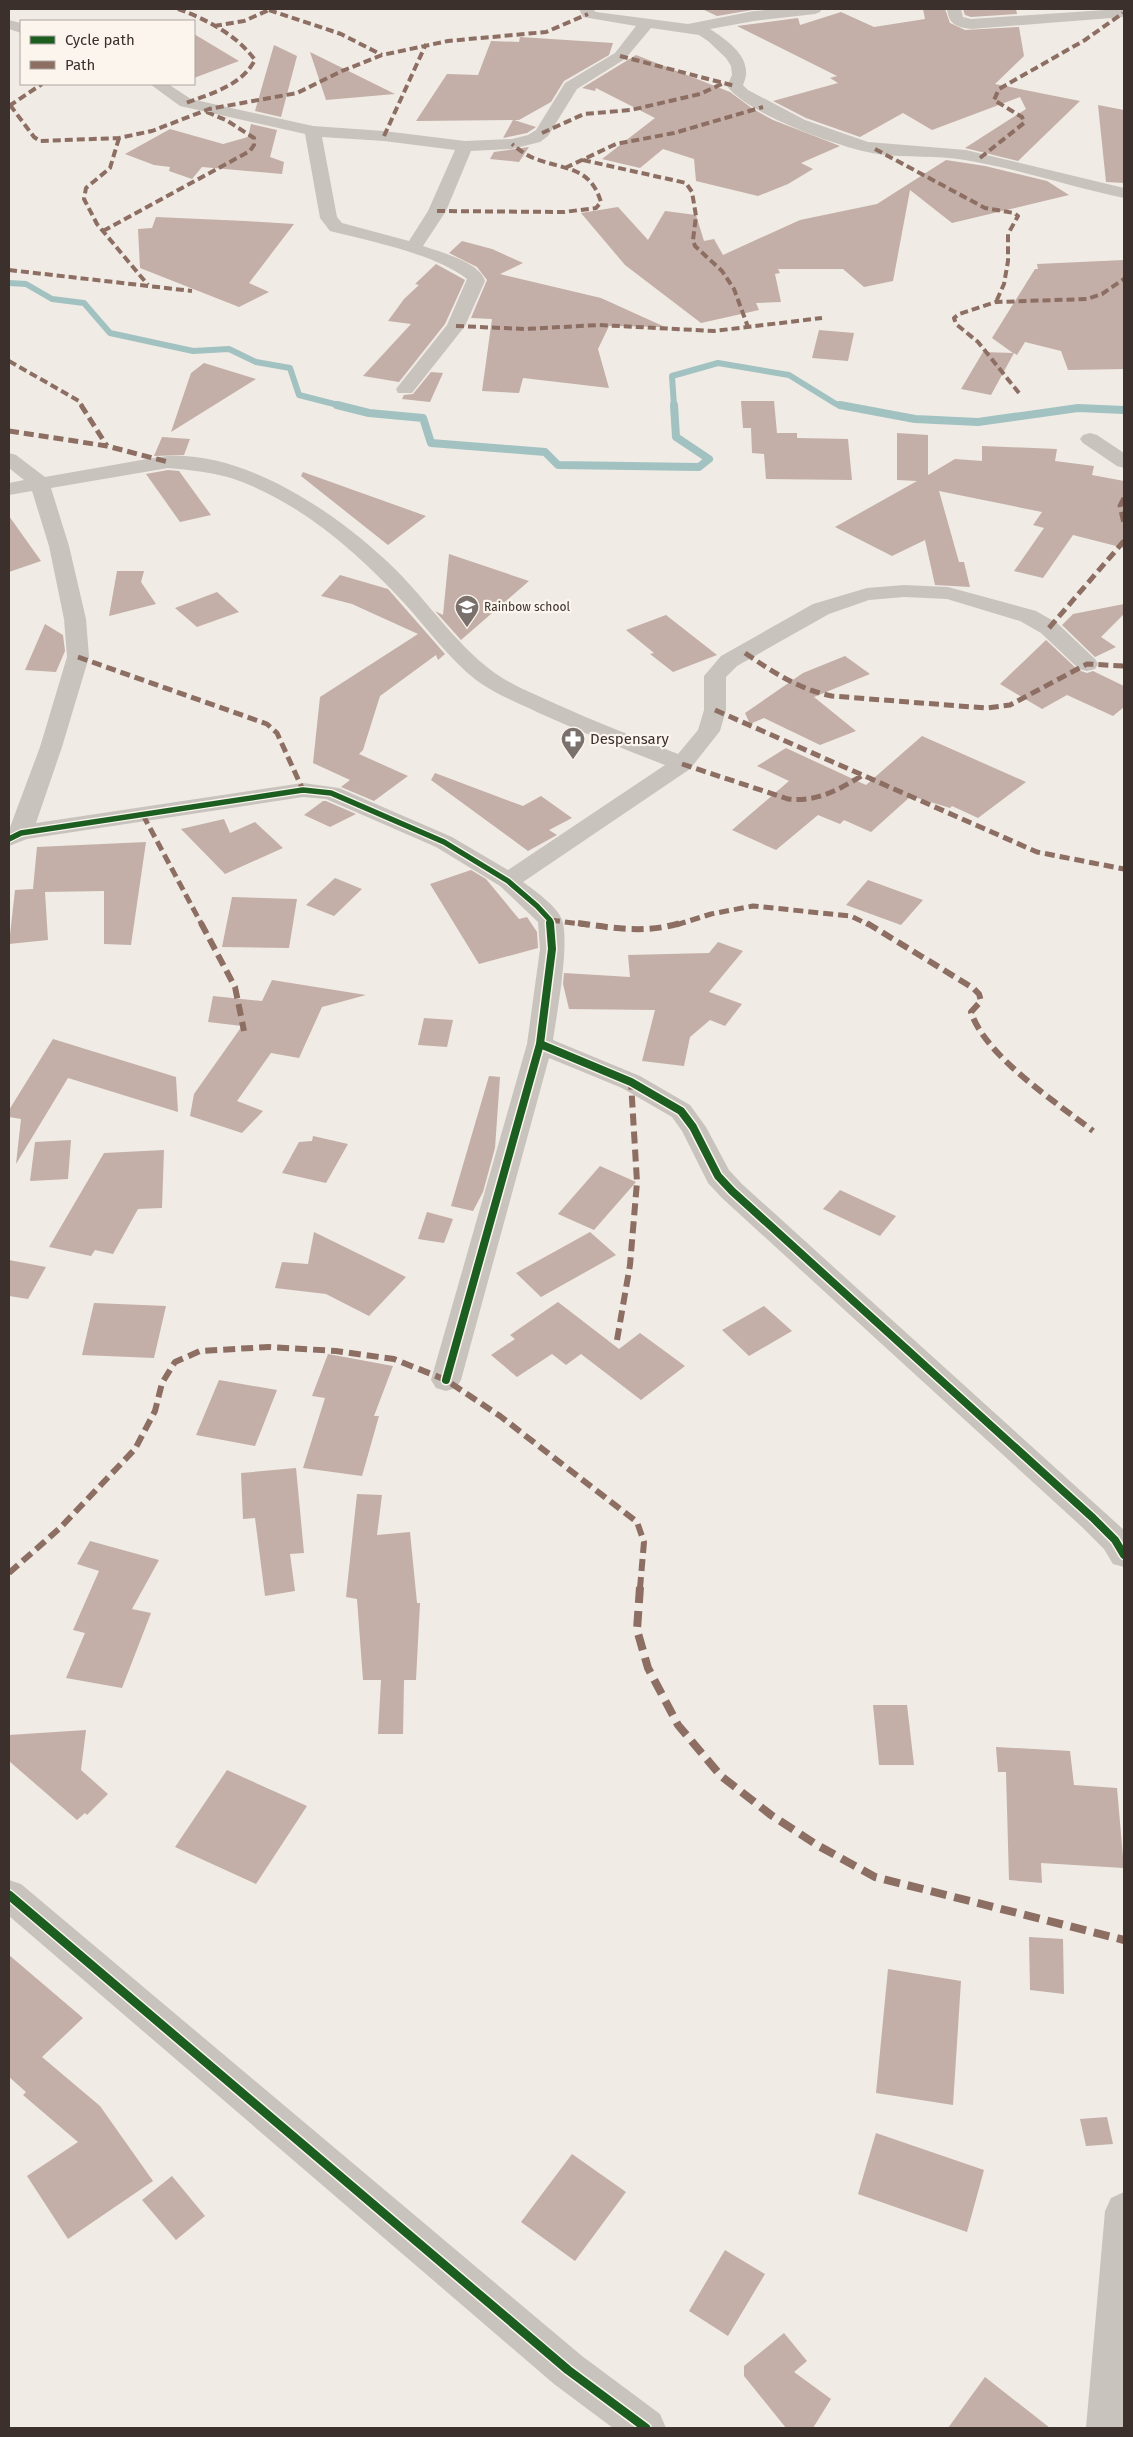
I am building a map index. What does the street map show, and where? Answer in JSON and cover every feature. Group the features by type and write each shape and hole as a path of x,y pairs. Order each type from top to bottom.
{"street":[{"path":"586,9 588,14 595,16 646,24 691,28 712,36 738,60 740,70 735,86 743,96 791,119 860,146 875,149 926,150 960,154 1124,193"},
{"path":"691,28 754,16 815,9"},
{"path":"954,9 956,19 961,23 971,24 1124,13"},
{"path":"160,85 186,102 313,131 384,136 465,146 512,144 534,138 542,133 571,86 620,56 646,24"},
{"path":"313,131 332,223 336,227 413,248 472,273 476,281 456,326 405,389"},
{"path":"413,248 437,211 465,146"},
{"path":"1090,439 1124,462"},
{"path":"9,459 40,483 59,546 75,619 78,657 51,747 15,836"},
{"path":"9,489 168,462 193,462 224,468 258,481 310,510 366,552 482,674 494,682 586,726 682,764"},
{"path":"508,881 682,764 708,731 715,710 715,676 729,662 821,609 867,594 904,591 948,593 1028,616 1049,628 1086,664"},
{"path":"15,836 302,790 331,793 444,842 508,881 538,906 550,920 552,949 540,1044 446,1380"},
{"path":"540,1044 631,1082 681,1111 694,1127 718,1176 732,1191 1093,1518 1115,1540 1124,1556"},
{"path":"9,1895 568,2370 646,2428"},
{"path":"1106,2428 1124,2211"}],"building":[{"path":"702,9 758,9 717,16"},
{"path":"923,9 945,9 950,23 965,30 1019,27 1024,56 995,84 1080,101 1018,161 965,148 1026,109 1020,97 932,130 903,113 860,137 806,118 773,101 838,83 830,78 837,76 737,26 798,18 800,25 841,12 874,27 925,19"},
{"path":"963,9 1016,9 1017,14 971,17 965,15"},
{"path":"195,35 239,61 195,78"},
{"path":"520,37 613,43 609,55 564,81 551,102 519,120 514,120 536,127 527,133 503,138 513,120 416,121 447,74 478,75 491,41 519,42"},
{"path":"274,45 297,56 281,117 255,111"},
{"path":"310,52 395,94 326,100"},
{"path":"636,55 730,92 753,109 773,120 840,146 801,163 813,169 788,184 758,196 696,181 694,159 663,149 640,168 602,159 655,118 596,88 595,91 582,88"},
{"path":"1098,105 1124,110 1124,183 1106,182"},
{"path":"251,124 277,130 270,157 284,162 282,174 202,167 192,179 169,171 170,167 154,165 125,154 170,129 223,144 248,137"},
{"path":"529,147 519,162 490,159 494,152"},
{"path":"946,160 985,166 1047,181 1069,195 952,223 910,190 893,281 864,287 843,269 778,269 780,273 775,274 781,302 756,303 759,310 701,323 625,265 581,213 618,207 648,240 665,211 696,215 704,241 714,239 723,255 800,220 877,204"},
{"path":"156,217 294,224 249,283 269,292 239,307 140,268 138,229 152,228"},
{"path":"462,241 492,249 523,263 500,274 601,298 665,327 609,326 598,349 609,388 523,378 519,393 482,391 492,319 471,318 487,280 477,267 449,253"},
{"path":"1124,260 1124,369 1068,370 1061,351 1025,342 1017,355 1014,353 991,395 961,389 983,352 1013,353 992,338 1035,269 1038,269 1037,264"},
{"path":"436,264 465,280 445,324 399,382 363,376 411,324 388,321 404,299 419,285 415,284"},
{"path":"819,330 854,333 848,361 812,358"},
{"path":"204,363 256,379 171,432 191,373"},
{"path":"431,372 443,373 430,402 402,399 404,395 413,394"},
{"path":"741,401 774,401 777,433 797,433 797,438 848,439 852,480 766,479 764,454 752,453 751,428 743,428"},
{"path":"897,433 928,435 928,475 955,459 982,461 982,446 1057,449 1055,461 1094,466 1092,475 1124,481 1124,548 1073,535 1043,578 1014,571 1044,528 1033,525 1042,512 939,491 959,562 964,562 970,587 935,585 925,540 892,556 835,527 917,481 897,480"},
{"path":"162,437 190,439 184,455 154,456"},
{"path":"168,470 179,471 211,515 180,522 146,474"},
{"path":"303,472 426,516 388,545 301,476"},
{"path":"9,516 41,561 9,572"},
{"path":"449,554 529,581 461,640 435,611 443,615"},
{"path":"117,571 144,571 141,582 156,604 109,616"},
{"path":"340,575 388,589 445,654 438,660 436,655 380,696 363,750 359,754 408,776 374,801 341,787 350,780 313,763 320,697 418,634 352,604 321,596"},
{"path":"217,592 239,612 197,627 175,608"},
{"path":"1124,604 1124,614 1101,637 1116,647 1095,657 1062,625 1073,614"},
{"path":"666,615 717,655 673,672 650,654 654,653 626,630"},
{"path":"45,624 63,635 65,651 56,672 25,670"},
{"path":"1046,640 1078,670 1087,673 1093,671 1124,686 1124,707 1113,716 1067,695 1042,709 1000,684"},
{"path":"845,656 870,674 814,697 856,731 820,745 764,718 750,724 745,713 803,673"},
{"path":"922,736 1026,782 978,818 952,806 950,808 911,796 871,832 844,820 840,824 818,815 776,850 732,830 789,781 757,766 786,748 866,785"},
{"path":"435,773 523,806 541,796 572,818 549,830 557,835 528,851 431,780"},
{"path":"323,801 356,814 330,827 304,815"},
{"path":"224,819 230,833 255,822 283,848 225,874 181,829"},
{"path":"146,842 131,945 104,944 104,891 45,892 48,940 9,944 15,890 33,889 37,847"},
{"path":"471,870 486,879 519,919 527,917 537,932 538,948 479,964 430,884"},
{"path":"335,878 362,889 334,916 306,905"},
{"path":"868,880 923,900 901,925 846,905"},
{"path":"232,897 297,899 289,948 222,947"},
{"path":"718,942 743,951 709,992 742,1004 725,1026 710,1020 690,1037 684,1066 642,1061 655,1010 569,1009 563,984 564,973 630,977 628,955 709,953"},
{"path":"272,980 366,995 322,1007 299,1058 271,1053 237,1101 263,1111 242,1133 190,1116 194,1094 242,1026 208,1022 213,996 262,1001"},
{"path":"424,1018 453,1020 447,1047 418,1045"},
{"path":"53,1039 176,1077 178,1112 68,1078 16,1164 21,1119 9,1117 9,1110"},
{"path":"489,1076 500,1077 495,1148 483,1192 473,1211 451,1206"},
{"path":"313,1136 348,1144 326,1183 282,1173 299,1142 312,1141"},
{"path":"71,1140 68,1179 30,1181 35,1142"},
{"path":"164,1150 162,1208 138,1209 113,1254 95,1250 91,1256 49,1247 104,1153"},
{"path":"600,1166 636,1182 594,1230 558,1214"},
{"path":"840,1190 896,1216 880,1236 823,1209"},
{"path":"427,1212 453,1219 444,1243 418,1239"},
{"path":"314,1232 406,1277 369,1316 326,1294 275,1288 282,1262 308,1264"},
{"path":"590,1232 616,1255 541,1297 516,1273"},
{"path":"9,1260 46,1267 28,1299 9,1296"},
{"path":"558,1302 619,1349 640,1333 685,1366 641,1400 581,1354 566,1365 552,1354 517,1377 491,1355 515,1339 510,1335"},
{"path":"94,1303 166,1306 154,1358 82,1355"},
{"path":"764,1306 792,1331 749,1356 722,1330"},
{"path":"328,1354 393,1366 374,1416 379,1416 362,1476 303,1468 325,1398 312,1396"},
{"path":"219,1380 277,1390 255,1446 196,1435"},
{"path":"296,1468 304,1553 290,1554 295,1591 265,1596 255,1518 243,1519 241,1473"},
{"path":"357,1494 382,1495 377,1535 410,1532 417,1603 420,1603 416,1680 404,1680 403,1734 378,1734 381,1680 363,1680 357,1599 346,1597"},
{"path":"90,1541 159,1560 132,1609 151,1613 122,1688 66,1678 85,1633 73,1630 99,1571 77,1564"},
{"path":"873,1705 907,1705 914,1765 879,1765"},
{"path":"86,1730 81,1770 108,1794 87,1815 85,1813 77,1820 9,1761 9,1735"},
{"path":"996,1747 1070,1751 1074,1785 1117,1788 1124,1868 1041,1863 1042,1883 1009,1880 1006,1772 998,1772"},
{"path":"227,1770 307,1806 256,1884 175,1847"},
{"path":"1029,1937 1063,1939 1064,1994 1030,1990"},
{"path":"9,1955 83,2018 42,2057 100,2106 153,2181 68,2239 27,2176 78,2142 23,2095 26,2092 9,2077"},
{"path":"888,1969 961,1981 953,2105 876,2093"},
{"path":"1107,2117 1113,2144 1086,2146 1080,2119"},
{"path":"876,2133 984,2170 967,2232 858,2194"},
{"path":"572,2154 626,2192 575,2261 521,2222"},
{"path":"172,2176 205,2216 176,2240 142,2200"},
{"path":"725,2250 765,2274 728,2336 689,2311"},
{"path":"784,2333 807,2361 794,2372 831,2399 813,2428 786,2428 744,2376 744,2366"},
{"path":"985,2377 1050,2428 948,2428"}],"waterway":[{"path":"9,283 26,284 52,299 84,303 110,333 193,351 229,349 256,362 290,368 299,395 342,406"},
{"path":"674,406 672,376 718,363 789,375 836,404 846,406"},
{"path":"337,405 369,413 423,418 431,443 545,452 558,465 699,467 709,459 676,437 674,405"},
{"path":"840,405 915,419 978,422 1078,408 1124,410"}],"marked path":[{"path":"178,9 197,17 232,38 242,45 255,60 244,76 235,82 225,88 186,103"},
{"path":"214,26 244,21 271,9"},
{"path":"269,10 313,23 341,34 382,55"},
{"path":"980,158 1024,123 1022,117 994,100 999,89 1085,40 1123,13"},
{"path":"10,105 34,137 40,141 119,138 152,131 209,109 297,93 342,71 382,55 448,41 546,32 588,14"},
{"path":"384,136 426,44"},
{"path":"620,56 735,86"},
{"path":"542,133 584,114 631,110 700,94 724,83"},
{"path":"9,106 40,85"},
{"path":"565,168 616,144 674,133 763,107"},
{"path":"103,231 250,151 254,145 254,138 226,120 204,111"},
{"path":"119,138 112,165 86,188 84,199 97,224 108,239 148,285"},
{"path":"437,211 564,212 596,208 601,202 592,182 585,176 576,171 533,158 512,144"},
{"path":"875,149 985,208 1014,213 1018,216 1008,234 1008,261 1004,284 996,302"},
{"path":"583,160 686,183 692,192 696,216 693,240 695,246 722,271 734,289 748,327"},
{"path":"9,270 192,291"},
{"path":"1019,393 978,342 956,324 954,318 959,314 996,302 1087,299 1102,294 1124,279"},
{"path":"456,326 525,329 599,325 714,331 822,318"},
{"path":"9,361 79,401 107,446"},
{"path":"9,431 107,446 168,462"},
{"path":"1124,498 1120,506 1124,523"},
{"path":"1049,628 1124,541"},
{"path":"745,653 786,680 818,693 832,696 986,708 1010,705 1087,664 1124,666"},
{"path":"78,657 267,724 277,733 303,790"},
{"path":"715,710 1037,852 1124,869"},
{"path":"682,764 788,799 800,800 810,800 828,795 863,775"},
{"path":"143,815 235,987 244,1031"},
{"path":"550,920 639,931 665,928 711,914 753,906 851,916 874,927 973,988 979,994 981,1001 971,1012 975,1025 986,1040 1022,1075 1093,1131"},
{"path":"617,1340 630,1265 637,1182 631,1082"},
{"path":"9,1573 60,1528 135,1449 155,1411 162,1383 175,1362 200,1351 269,1347 336,1351 394,1359 446,1380 500,1416 637,1522 644,1542 637,1630 648,1668 678,1725 721,1776 771,1815 817,1845 875,1877 1124,1940"}],"cycle path":[{"path":"9,839 21,833 303,790 331,793 444,842 508,881 550,920 552,949 540,1044 446,1380"},
{"path":"540,1044 631,1082 681,1111 693,1127 718,1176 732,1191 1093,1518 1115,1540 1124,1555"},
{"path":"9,1895 568,2370 646,2428"}],"place":[{"name":"Rainbow school","path":"467,628"},
{"name":"Despensary","path":"573,760"}]}
